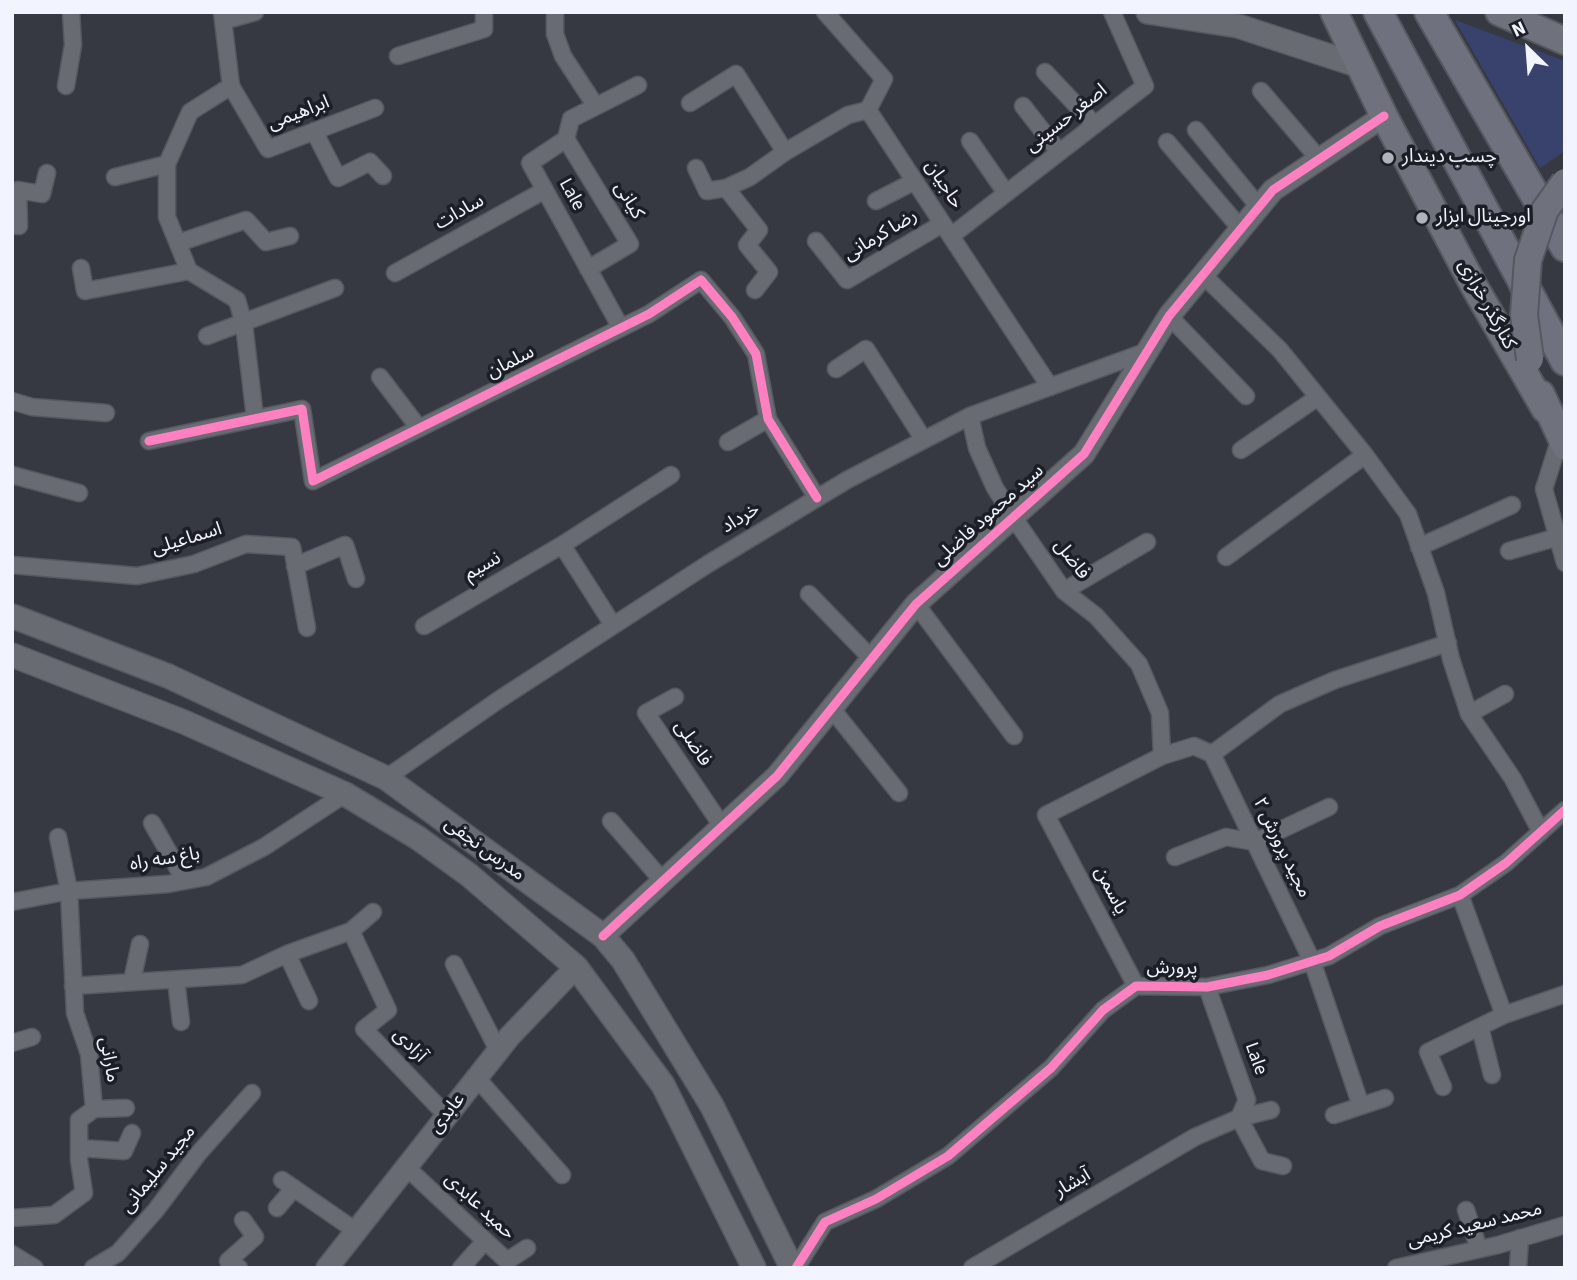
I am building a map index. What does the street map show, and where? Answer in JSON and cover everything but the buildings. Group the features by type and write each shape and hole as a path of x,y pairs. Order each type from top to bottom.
{"highway":[{"path":"1378,12 1565,361"},
{"path":"1429,12 1565,247"}],"main road":[{"path":"1149,12 1241,19 1360,66"},
{"name":"کنارگذر خرازی","path":"1334,12 1384,116 1474,286 1545,409"},
{"path":"1499,12 1536,31 1565,41"},
{"path":"1562,442 1545,409 1530,359 1524,315 1528,260 1545,210 1565,182"},
{"name":"مدرس نجفی","path":"12,616 168,676 386,778 603,936 624,960 712,1106 794,1268"},
{"path":"73,679 84,644"},
{"name":"مدرس نجفی","path":"12,655 184,722 345,794 418,838 469,875 576,967 663,1085 754,1268"}],"street":[{"path":"66,86 73,45 71,12"},
{"path":"255,12 223,17 231,86 190,112 167,164 167,218 189,271 237,300 244,324 255,418"},
{"path":"398,56 484,29 484,12"},
{"path":"555,12 555,34 563,56 596,105"},
{"name":"اصغر حسینی","path":"947,230 1006,193 1145,86 1112,12"},
{"path":"696,169 707,191 726,188 750,177 785,152 848,115 868,110 884,79 828,13"},
{"path":"1045,72 1095,125"},
{"path":"690,103 736,74 785,152"},
{"name":"Lale","path":"621,328 530,163 566,139 571,119 638,85"},
{"name":"ابراهیمی","path":"231,86 268,149 375,108"},
{"path":"1261,91 1319,159"},
{"path":"1023,106 1059,152"},
{"name":"حاجیان","path":"868,110 1050,387"},
{"name":"سید محمود فاضلی","path":"603,936 777,776 916,604 1084,454 1169,316 1273,190 1384,116"},
{"path":"1196,130 1258,207"},
{"path":"314,131 338,178 370,162 383,176"},
{"name":"کیانی","path":"566,139 630,244 588,269"},
{"path":"970,141 1006,193"},
{"path":"1167,142 1241,229"},
{"path":"115,177 167,164"},
{"path":"12,225 19,226 18,190 42,194 47,173"},
{"path":"876,201 915,181"},
{"path":"726,188 759,230 747,245 769,272 755,289"},
{"name":"سادات","path":"395,273 545,190"},
{"path":"178,243 246,220 266,242 290,236"},
{"name":"رضا کرمانی","path":"816,241 847,280 947,230"},
{"path":"81,268 85,290 189,271"},
{"path":"1203,275 1280,351 1365,455 1408,514 1436,593 1469,713 1513,779 1541,832"},
{"name":"سلمان","path":"149,441 302,409 313,481 621,328 701,281 732,317 756,354 768,419 817,498"},
{"path":"207,336 335,288"},
{"path":"1169,316 1246,396"},
{"path":"836,369 866,349 924,440"},
{"name":"خرداد","path":"386,778 614,625 817,498 971,416 1147,351"},
{"path":"380,377 419,428"},
{"path":"1241,450 1318,397"},
{"path":"12,401 32,407 106,413"},
{"name":"فاضل","path":"971,416 982,458 995,488 1014,518 1064,591 1096,616 1139,664 1160,713 1162,756"},
{"path":"728,442 768,419"},
{"path":"1562,442 1544,489 1565,563"},
{"path":"1226,557 1365,455"},
{"path":"12,475 79,493"},
{"name":"نسیم","path":"424,626 562,545 671,475"},
{"path":"1419,547 1513,505"},
{"path":"1509,551 1558,537"},
{"path":"1064,591 1147,542"},
{"name":"اسماعیلی","path":"12,565 137,576 194,564 246,544 292,547 295,566"},
{"path":"307,628 295,566 345,545 356,579"},
{"path":"562,545 614,625"},
{"path":"809,594 872,659"},
{"path":"916,604 1014,736"},
{"path":"1162,756 1194,746 1212,754 1280,704 1335,680 1448,643"},
{"path":"1469,713 1505,694"},
{"name":"فاضلی","path":"675,697 646,713 722,826"},
{"path":"832,709 899,793"},
{"name":"مجید پرورش ۲","path":"1212,754 1312,961 1361,1106"},
{"name":"یاسمن","path":"1136,986 1046,815 1162,756"},
{"name":"باغ سه راه","path":"12,902 69,891 206,877 264,847 345,794"},
{"path":"1175,857 1226,837 1255,842 1329,807"},
{"name":"پرورش","path":"794,1268 825,1222 876,1199 948,1156 1051,1068 1103,1010 1136,986 1207,987 1268,975 1329,956 1380,926 1460,895 1565,810"},
{"path":"611,821 662,880"},
{"path":"152,823 185,881"},
{"name":"مارانی","path":"12,1218 54,1215 84,1193 79,1119 94,1109 89,1054 75,1013 69,891 58,837"},
{"path":"1460,895 1504,1015"},
{"path":"73,986 242,975 287,954 351,931 373,912"},
{"name":"آزادی","path":"351,931 388,1010 364,1030 447,1116"},
{"path":"132,981 141,944"},
{"path":"287,954 309,1001"},
{"path":"454,964 498,1050"},
{"name":"عابدی","path":"327,1268 498,1050 576,967"},
{"path":"176,980 181,1022"},
{"name":"Lale","path":"1207,987 1247,1100 1239,1118"},
{"path":"1443,1087 1428,1052 1504,1015 1565,994"},
{"path":"1480,1027 1492,1075"},
{"path":"12,1043 32,1037"},
{"path":"476,1077 562,1175"},
{"name":"مجید سلیمانی","path":"93,1268 118,1253 156,1210 198,1154 252,1093"},
{"path":"1334,1115 1385,1098"},
{"path":"94,1109 126,1108"},
{"name":"آبشار","path":"972,1268 1195,1137 1239,1118 1271,1110"},
{"path":"1239,1118 1262,1161 1283,1166"},
{"path":"79,1148 124,1150 132,1133"},
{"name":"حمید عابدی","path":"406,1167 506,1261 527,1248"},
{"path":"277,1208 288,1184 356,1231"},
{"path":"1466,1210 1479,1249"},
{"path":"239,1268 228,1261 255,1237 243,1220"},
{"name":"محمد سعید کریمی","path":"1402,1267 1565,1225"},
{"path":"1518,1268 1520,1238"},
{"path":"461,1268 485,1241"},
{"path":"12,1254 35,1268"}],"shaded area":[{"path":"1455,20 1565,61 1565,151 1540,168"}],"cycle path":[{"path":"603,936 777,776 916,604 1084,454 1169,316 1273,190 1384,116"},
{"path":"149,441 302,409 313,481 649,314 701,280 732,317 756,354 768,419 817,498"},
{"path":"796,1268 825,1222 876,1199 948,1156 1051,1068 1103,1010 1136,986 1207,987 1268,975 1329,956 1380,926 1460,895 1506,863 1565,810"}],"place":[{"name":"چسب دیندار","path":"1388,158"},
{"name":"اورجینال ابزار","path":"1422,218"}]}
